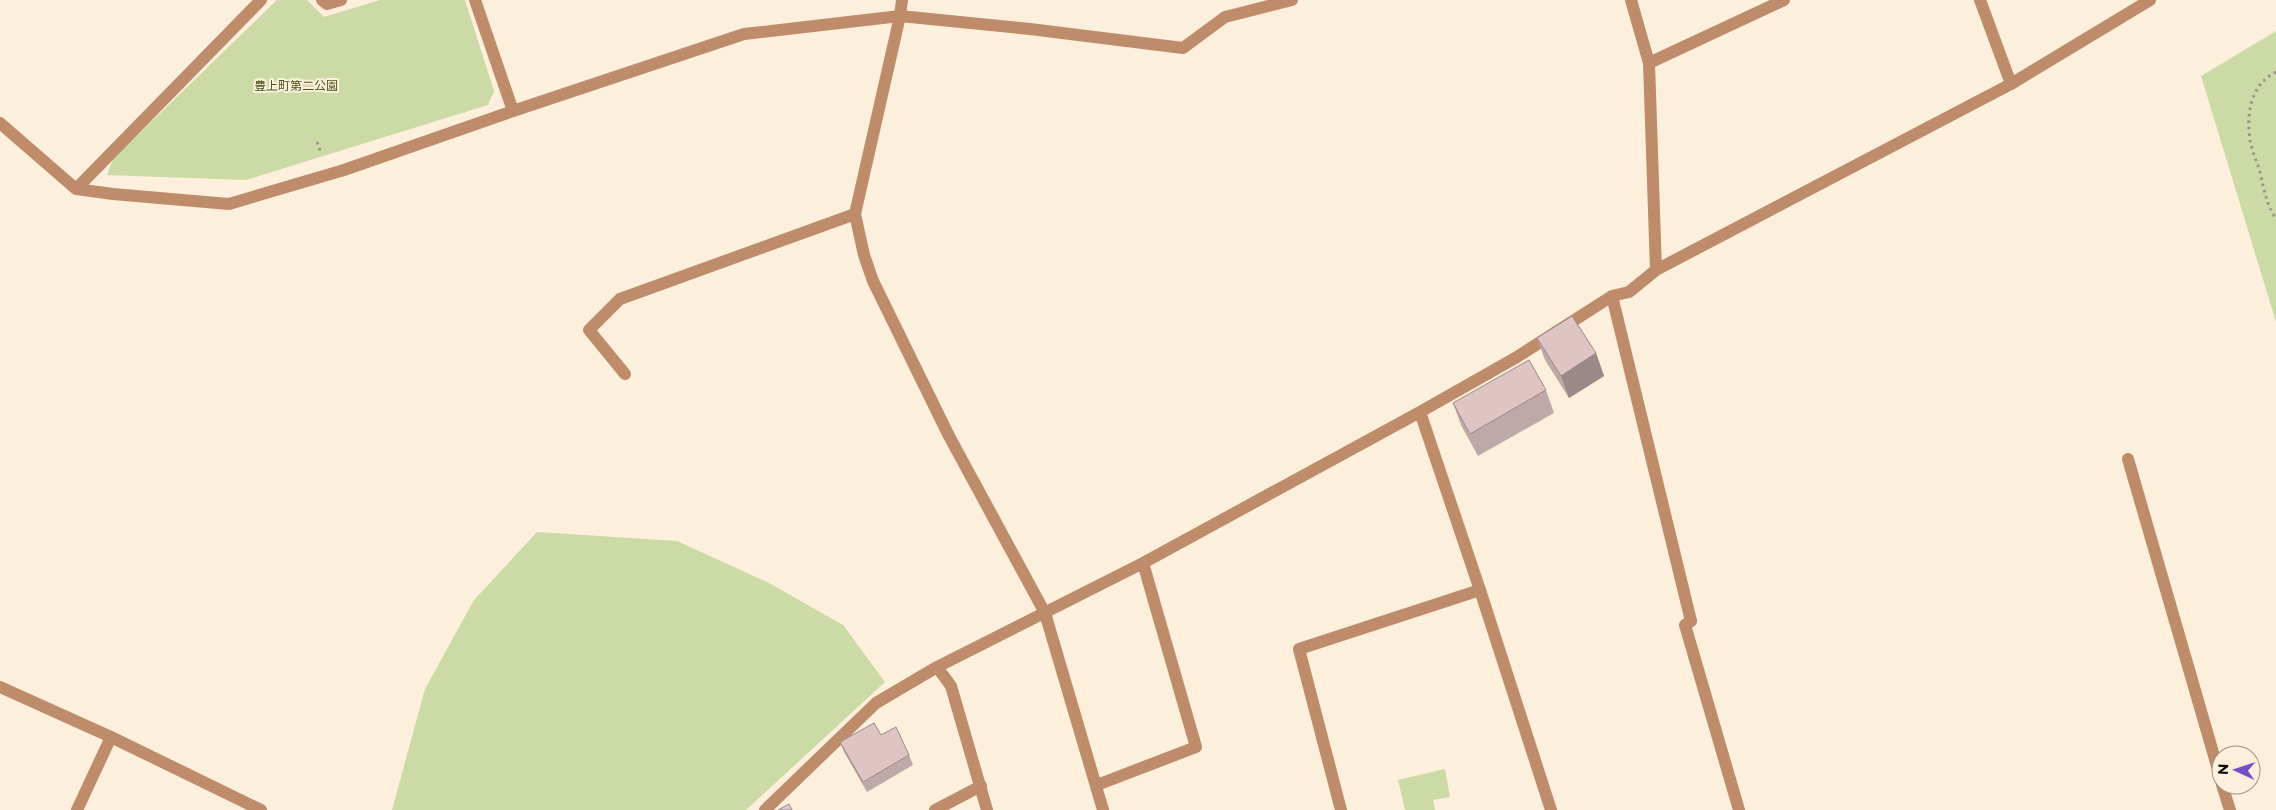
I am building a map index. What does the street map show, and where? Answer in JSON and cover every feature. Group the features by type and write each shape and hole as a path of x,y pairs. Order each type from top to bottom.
{"street":[{"path":"76,189 261,0"},
{"path":"322,0 327,4 341,0"},
{"path":"476,0 514,111"},
{"path":"902,0 855,214 864,255 873,281 949,436 1045,613 1097,784 1103,810"},
{"path":"0,123 76,189 229,204 344,170 744,34 900,16 1030,29 1183,48 1225,17 1267,3 1292,0"},
{"path":"1631,0 1649,62 1656,270"},
{"path":"1649,62 1784,0"},
{"path":"1980,0 2011,84"},
{"path":"765,810 876,702 937,667 1143,563 1420,412 1517,357 1612,296 1629,292 1656,270 2011,84 2150,0"},
{"path":"625,374 589,330 620,299 855,214"},
{"path":"1612,296 1691,621 1685,624 1739,810"},
{"path":"1420,412 1480,590 1548,809"},
{"path":"2128,459 2211,745"},
{"path":"1097,784 1196,747 1143,563"},
{"path":"1342,810 1299,649 1480,590"},
{"path":"937,667 951,686 987,810"},
{"path":"0,687 111,737 261,810"},
{"path":"77,810 111,737"},
{"path":"935,810 981,786"},
{"path":"2225,795 2230,810"}],"path":[{"path":"2276,72 2260,83 2251,102 2249,117 2250,139 2265,199 2276,219"}],"green space":[{"name":"豊上町第二公園","path":"277,0 307,0 324,17 380,0 465,0 494,91 488,105 246,180 107,175 113,159"},
{"path":"2276,31 2276,322 2201,76"},
{"path":"537,532 677,541 769,583 843,625 885,682 746,810 392,810 425,689 474,600"},
{"path":"1445,769 1450,797 1433,800 1435,810 1405,810 1398,780"}],"building":[{"path":"1572,316 1596,353 1561,376 1537,338"},
{"path":"1529,360 1546,390 1470,434 1453,403"},
{"path":"874,723 881,735 896,727 909,755 863,782 840,742"},
{"path":"789,804 792,810 778,810"}]}
